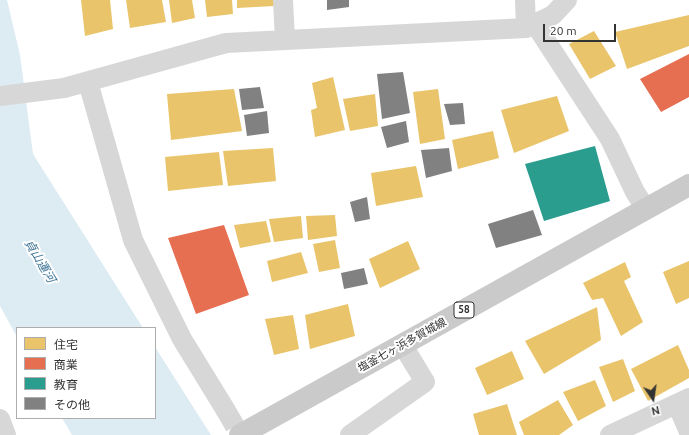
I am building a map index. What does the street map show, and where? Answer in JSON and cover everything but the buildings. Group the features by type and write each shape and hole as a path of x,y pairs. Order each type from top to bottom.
{"main road":[{"name":"塩釜七ヶ浜多賀城線","path":"240,435 689,185"}],"street":[{"path":"283,0 285,40"},
{"path":"526,0 530,26 610,139 646,209"},
{"path":"0,96 64,88 226,43 530,26 553,15 567,0"},
{"path":"88,82 133,240 182,339 225,409"},
{"path":"350,435 425,382 402,344"},
{"path":"610,435 683,401 689,432"},
{"path":"0,419 6,435"}],"water":[{"name":"貞山運河","path":"0,0 7,0 20,55 33,154 142,327 16,327 16,335 0,306"},
{"path":"156,349 211,435 72,435 63,419 156,419"}],"tunnel":[{"path":"225,409 240,435"}]}
